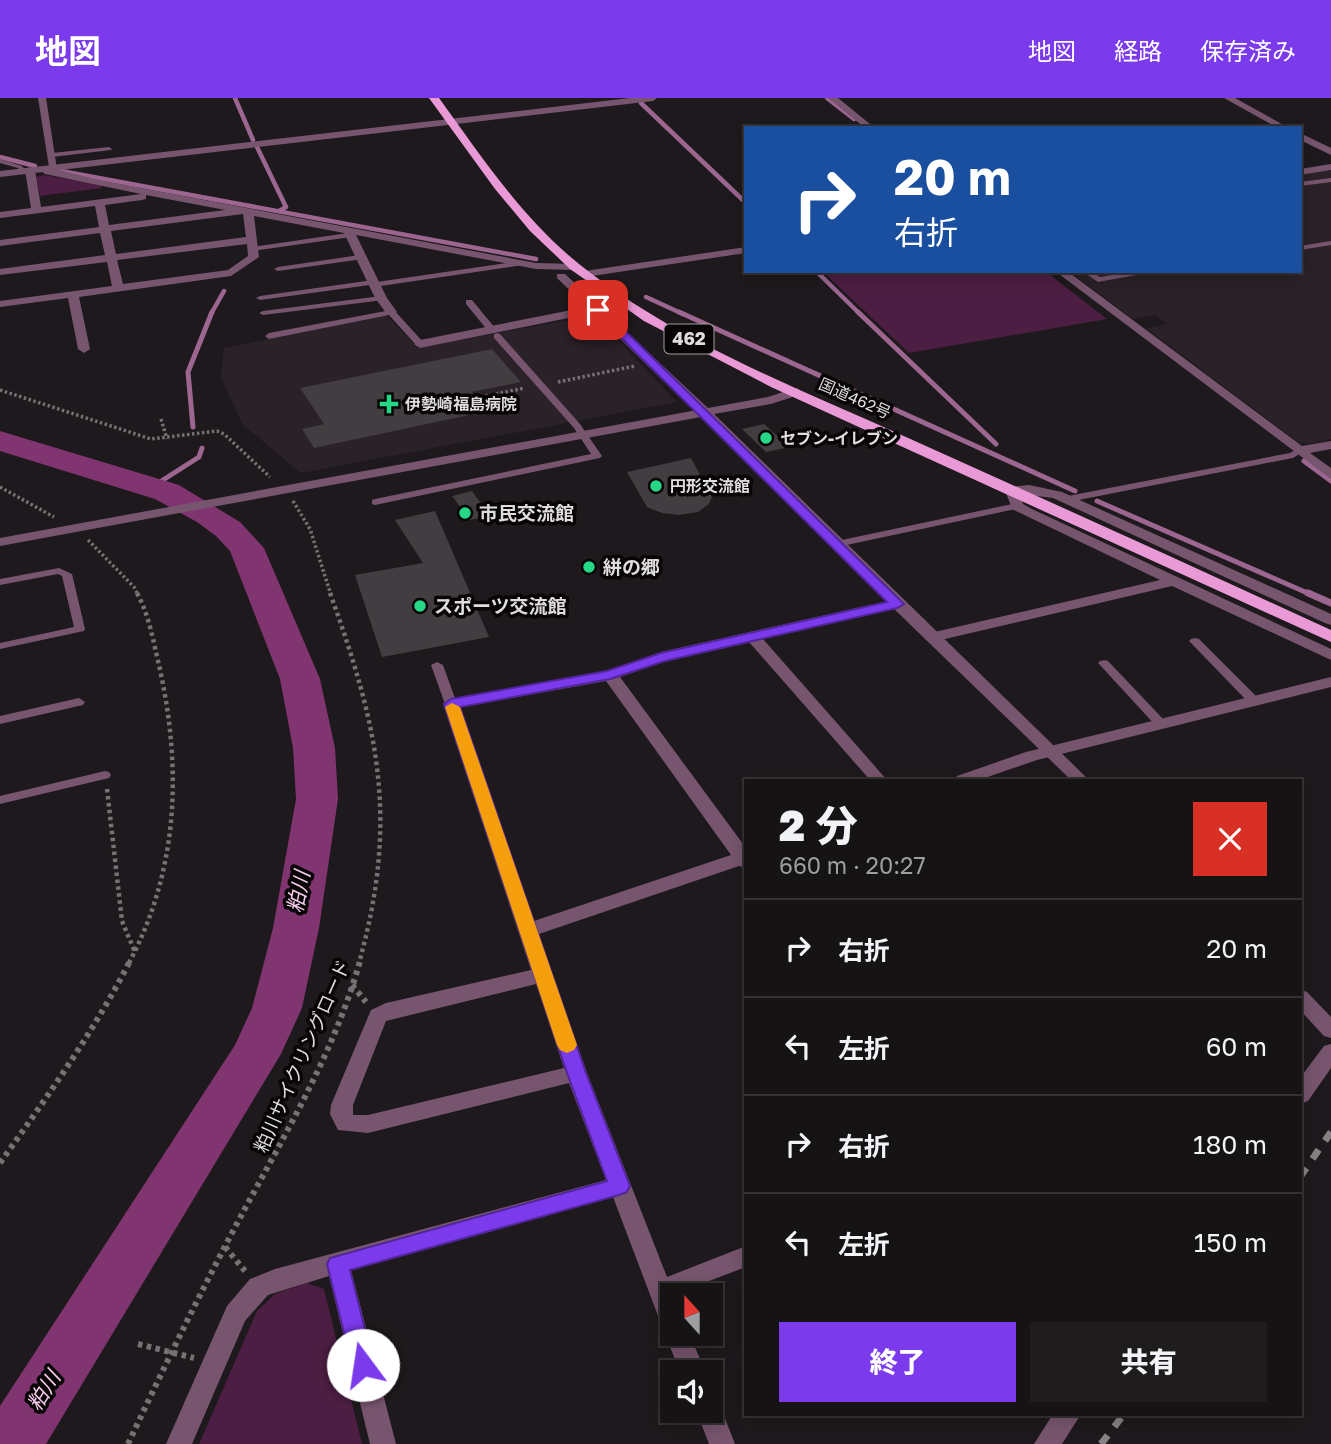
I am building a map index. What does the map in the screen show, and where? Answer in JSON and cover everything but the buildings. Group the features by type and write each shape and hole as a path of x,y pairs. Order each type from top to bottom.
{"highway":[{"name":"国道462号","path":"434,98 519,212 546,242 626,303 707,348 1014,498 1331,637"}],"street":[{"path":"42,98 52,155 48,173 248,210 348,233 548,267 580,270 744,250"},
{"path":"0,174 653,98"},
{"path":"832,98 868,126"},
{"path":"1228,98 1280,126"},
{"path":"1302,137 1331,152"},
{"path":"1302,172 1331,167"},
{"path":"26,170 36,210"},
{"path":"104,184 105,230 118,289"},
{"path":"0,215 161,194"},
{"path":"0,243 248,210"},
{"path":"0,304 231,273 254,257 248,210"},
{"path":"348,233 380,298 391,312"},
{"path":"0,272 111,257 251,244"},
{"path":"1063,273 1331,475"},
{"path":"561,276 653,362 897,604 1080,779"},
{"path":"73,295 80,322 78,331 84,349"},
{"path":"420,344 495,333 626,303"},
{"path":"0,542 80,532 275,487 771,400 795,392"},
{"path":"1299,451 1331,445"},
{"path":"1014,498 1039,490 1068,499 1331,620"},
{"path":"1014,498 1172,581 1331,655"},
{"path":"932,637 1162,586 1172,581"},
{"path":"660,1291 576,1073 451,704 610,675 661,657 897,604"},
{"path":"753,637 878,779"},
{"path":"610,675 744,858"},
{"path":"966,779 1051,751 1331,682"},
{"path":"528,930 744,859"},
{"path":"542,975 386,1011 378,1016 342,1105 342,1119 346,1124 368,1124 576,1073"},
{"path":"1302,1000 1331,1030"},
{"path":"1302,1092 1331,1052"},
{"path":"179,1444 236,1314 259,1287 275,1280 619,1186"},
{"path":"680,1283 744,1257"},
{"path":"338,1264 383,1444"},
{"path":"1047,1444 1067,1416"},
{"path":"714,1423 723,1444"}],"lane":[{"path":"52,155 109,149"},
{"path":"0,161 26,170"},
{"path":"1302,184 1331,180"},
{"path":"251,244 348,233"},
{"path":"1302,248 1331,243"},
{"path":"278,269 360,257"},
{"path":"260,298 520,263"},
{"path":"1089,273 1098,280"},
{"path":"1076,283 1142,273"},
{"path":"264,313 380,298"},
{"path":"375,502 597,456 582,434 469,302"},
{"path":"269,335 391,312 420,344"},
{"path":"1068,499 1293,455 1299,451"},
{"path":"837,544 1014,498"},
{"path":"0,582 59,571 67,574 80,629 0,646"},
{"path":"1195,641 1254,701"},
{"path":"1104,663 1160,723"},
{"path":"437,665 451,704"},
{"path":"0,720 79,702"},
{"path":"0,800 105,775"}],"path":[{"path":"481,397 653,362"},
{"path":"0,390 151,439 217,431 224,434 275,487"},
{"path":"161,419 167,439"},
{"path":"0,487 59,522"},
{"name":"粕川サイクリングロード","path":"128,1444 170,1351 286,1132 352,985 366,941 380,853 382,811 373,741 346,639 314,549 312,534 306,517 289,497"},
{"path":"0,1163 65,1072 107,1006 147,929 161,888 173,815 174,776 164,688 146,610 139,594 80,532"},
{"path":"105,775 121,921 135,952"},
{"path":"225,1247 259,1287"},
{"path":"138,1344 178,1354"}],"shaded area":[{"path":"1331,170 1331,439 1309,444 1298,442 1146,328 1167,324 1155,315 1133,319 1072,273 1302,273 1302,175"},
{"path":"44,175 101,185 102,188 40,196 36,177"},
{"path":"824,273 1048,273 1107,319 909,353"},
{"path":"386,315 418,348 594,315 677,402 301,473 242,424 221,377 224,348"},
{"path":"307,1283 324,1289 362,1444 199,1444 257,1311 275,1294"}],"waterway":[{"path":"235,98 253,140"},
{"path":"827,98 854,119"},
{"path":"641,103 744,201"},
{"path":"257,147 286,207 279,211"},
{"path":"0,157 35,166"},
{"path":"61,171 536,259"},
{"path":"818,273 860,314"},
{"path":"212,313 224,291"},
{"path":"646,297 683,314"},
{"path":"679,312 1075,491"},
{"path":"858,312 996,444"},
{"path":"193,427 188,372 212,313"},
{"name":"粕川","path":"0,441 167,492 209,515 228,529 246,548 300,679 314,748 317,799 296,928 277,1008 256,1054 11,1444"},
{"path":"152,487 199,457 202,448"},
{"path":"1304,461 1331,481"},
{"path":"1097,501 1312,595"},
{"path":"1308,593 1331,603"}],"railway":[{"path":"1302,1174 1331,1132"},
{"path":"1101,1444 1122,1416"}],"slow traffic":[{"path":"452,707 567,1045"}],"place":[{"name":"伊勢崎福島病院","path":"389,404"},
{"name":"セブン-イレブン","path":"766,438"},
{"name":"円形交流館","path":"656,486"},
{"name":"市民交流館","path":"465,513"},
{"name":"絣の郷","path":"589,567"},
{"name":"スポーツ交流館","path":"420,606"}],"route":[{"path":"363,1365 338,1264 619,1186 576,1073 451,704 610,675 661,657 897,604 598,310"}]}
